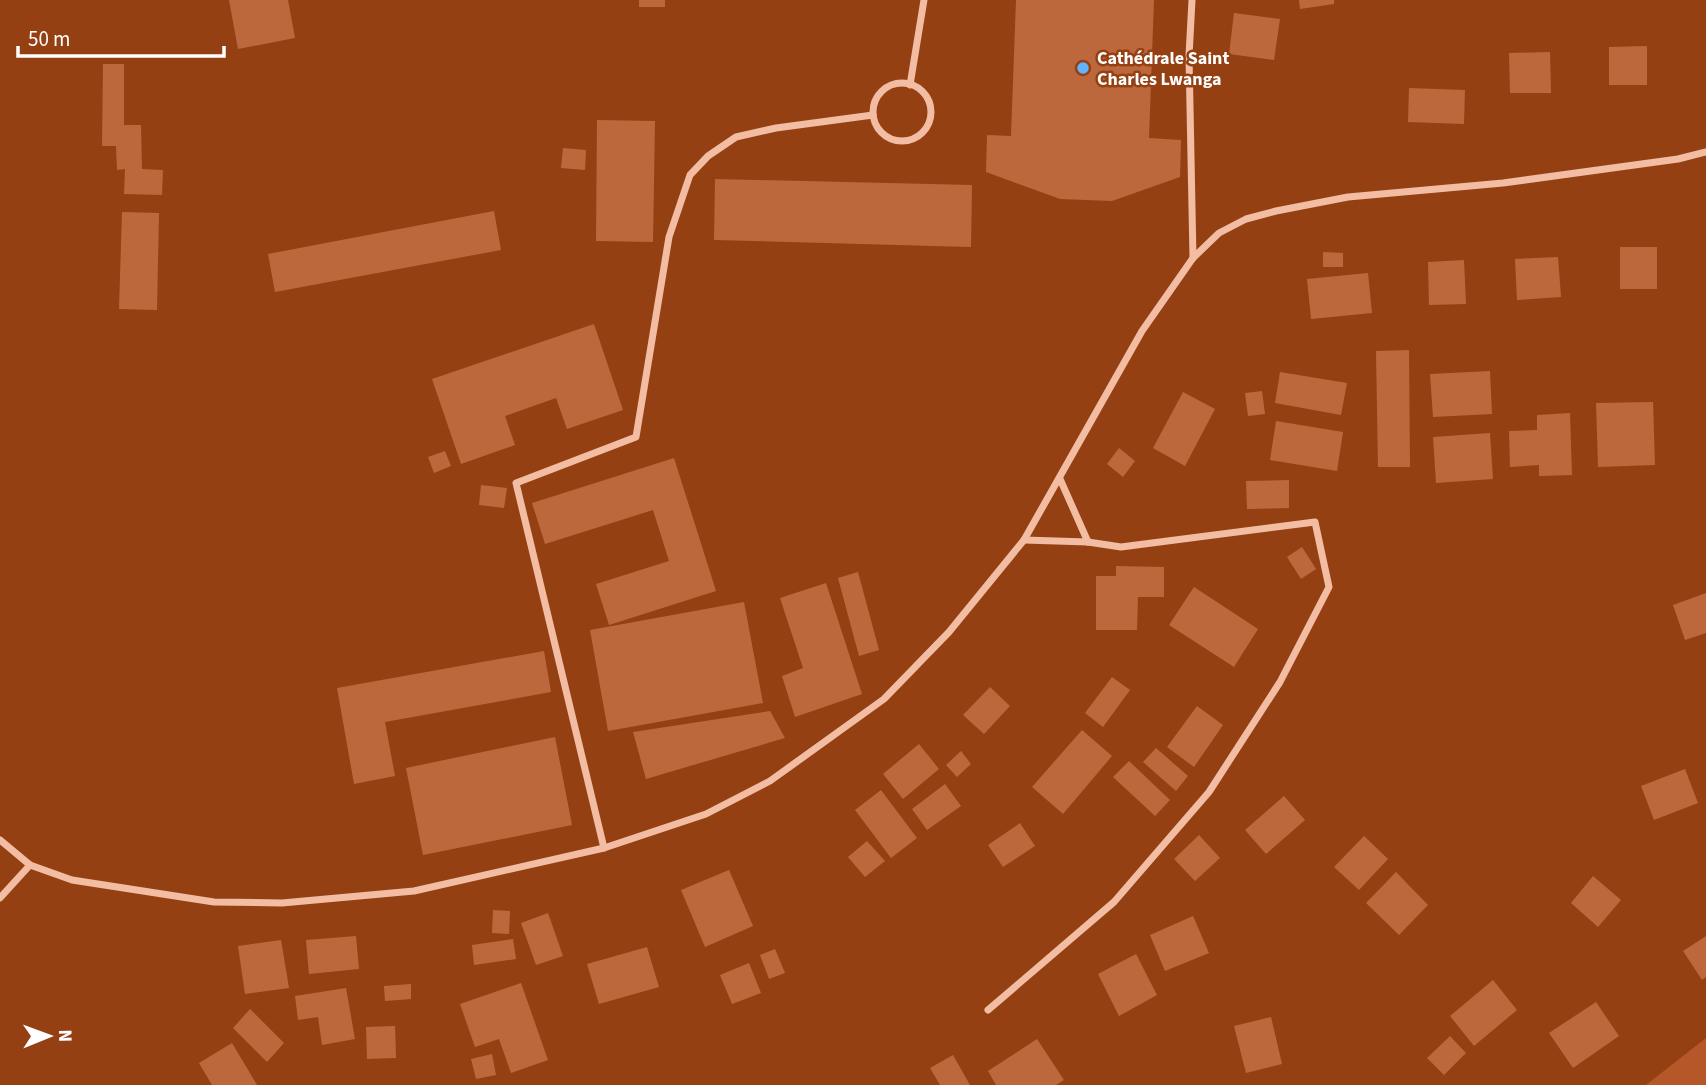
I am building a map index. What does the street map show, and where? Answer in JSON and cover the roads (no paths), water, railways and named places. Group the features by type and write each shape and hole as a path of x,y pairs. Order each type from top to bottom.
{"street":[{"path":"910,85 924,0"},
{"path":"1192,0 1189,56 1193,258"},
{"path":"899,83 910,85 920,90 927,99 931,110 930,121 916,138 894,140 884,135 877,126 873,115 874,104 888,87 899,83"},
{"path":"604,848 516,483 636,437 669,237 690,175 708,156 736,137 776,128 873,115"},
{"path":"0,841 30,864 72,880 214,902 282,903 414,891 604,848 706,814 770,781 884,699 949,632 1024,540 1142,331 1193,258 1219,233 1246,219 1348,197 1503,183 1678,159 1706,152"},
{"path":"1060,479 1088,542"},
{"path":"988,1010 1114,902 1209,792 1280,682 1329,587 1315,522 1121,547 1088,542 1024,540"},
{"path":"0,898 30,864"}],"place":[{"name":"Cathédrale Saint Charles Lwanga","path":"1083,68"}]}
